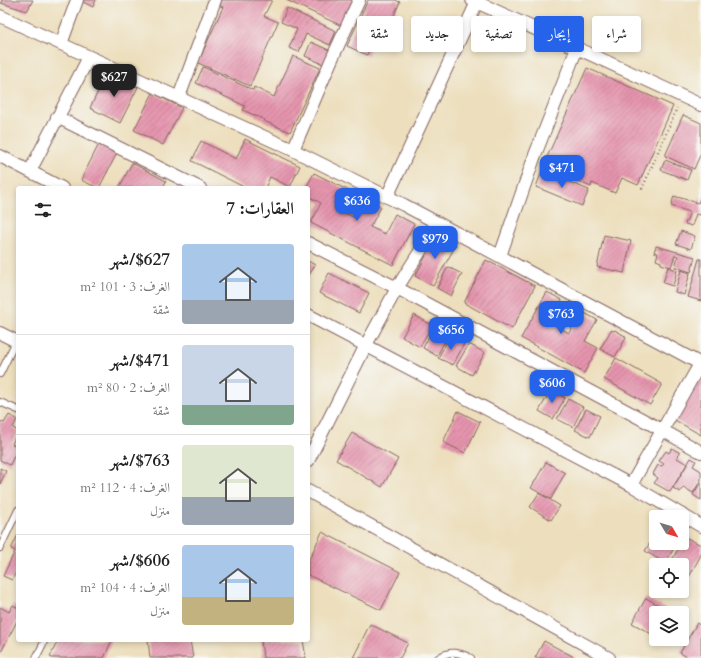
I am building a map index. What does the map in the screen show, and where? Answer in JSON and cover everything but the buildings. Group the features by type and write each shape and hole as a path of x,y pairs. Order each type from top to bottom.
{"street":[{"path":"61,44 78,0"},
{"path":"179,97 215,0"},
{"path":"293,150 330,61 359,0"},
{"path":"387,197 475,1 534,28"},
{"path":"0,16 293,150 438,223 701,364 631,485"},
{"path":"500,256 535,156 574,52"},
{"path":"584,52 701,105"},
{"path":"30,171 89,56"},
{"path":"57,117 196,186"},
{"path":"0,156 58,186"},
{"path":"310,457 366,346 398,288 438,223"},
{"path":"310,244 398,288 701,452"},
{"path":"310,316 631,485 701,526"},
{"path":"0,333 16,341"},
{"path":"310,492 609,658"}],"lane":[{"path":"0,374 16,344"},
{"path":"0,402 16,409"},
{"path":"0,548 16,514"},
{"path":"36,658 44,642"},
{"path":"438,658 452,652 471,658"}],"path":[{"path":"642,189 682,96"}]}
